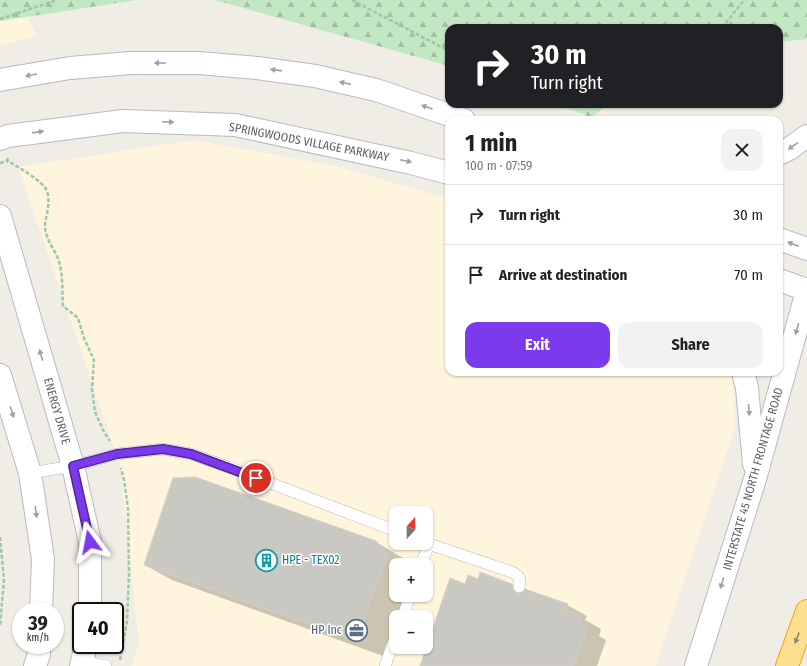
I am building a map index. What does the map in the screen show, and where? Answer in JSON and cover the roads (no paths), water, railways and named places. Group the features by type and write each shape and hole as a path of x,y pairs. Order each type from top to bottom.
{"highway":[{"path":"786,666 807,611"}],"main road":[{"path":"0,80 70,68 130,63 199,63 257,68 315,76 376,90 452,116"},
{"name":"SPRINGWOODS VILLAGE PARKWAY","path":"3,147 8,136 123,121 235,125 411,162 445,172"},
{"path":"783,151 807,136"},
{"name":"ENERGY DRIVE","path":"0,216 73,466 90,542 90,602"},
{"path":"783,240 807,249"},
{"path":"783,282 807,291"},
{"name":"INTERSTATE 45 NORTH FRONTAGE ROAD","path":"696,666 755,479 807,291"},
{"path":"0,375 30,473 43,559 41,602"},
{"path":"744,376 747,388 755,479"},
{"path":"35,666 39,654"}],"lane":[{"path":"30,473 73,466 117,454 163,449 191,454 389,528"},
{"path":"433,545 512,572 518,576 520,580 519,587"},
{"path":"385,666 389,654"},
{"path":"83,657 106,666"}],"place":[{"name":"HPE - TEX02","path":"266,560"},
{"name":"HP Inc","path":"357,630"}]}
